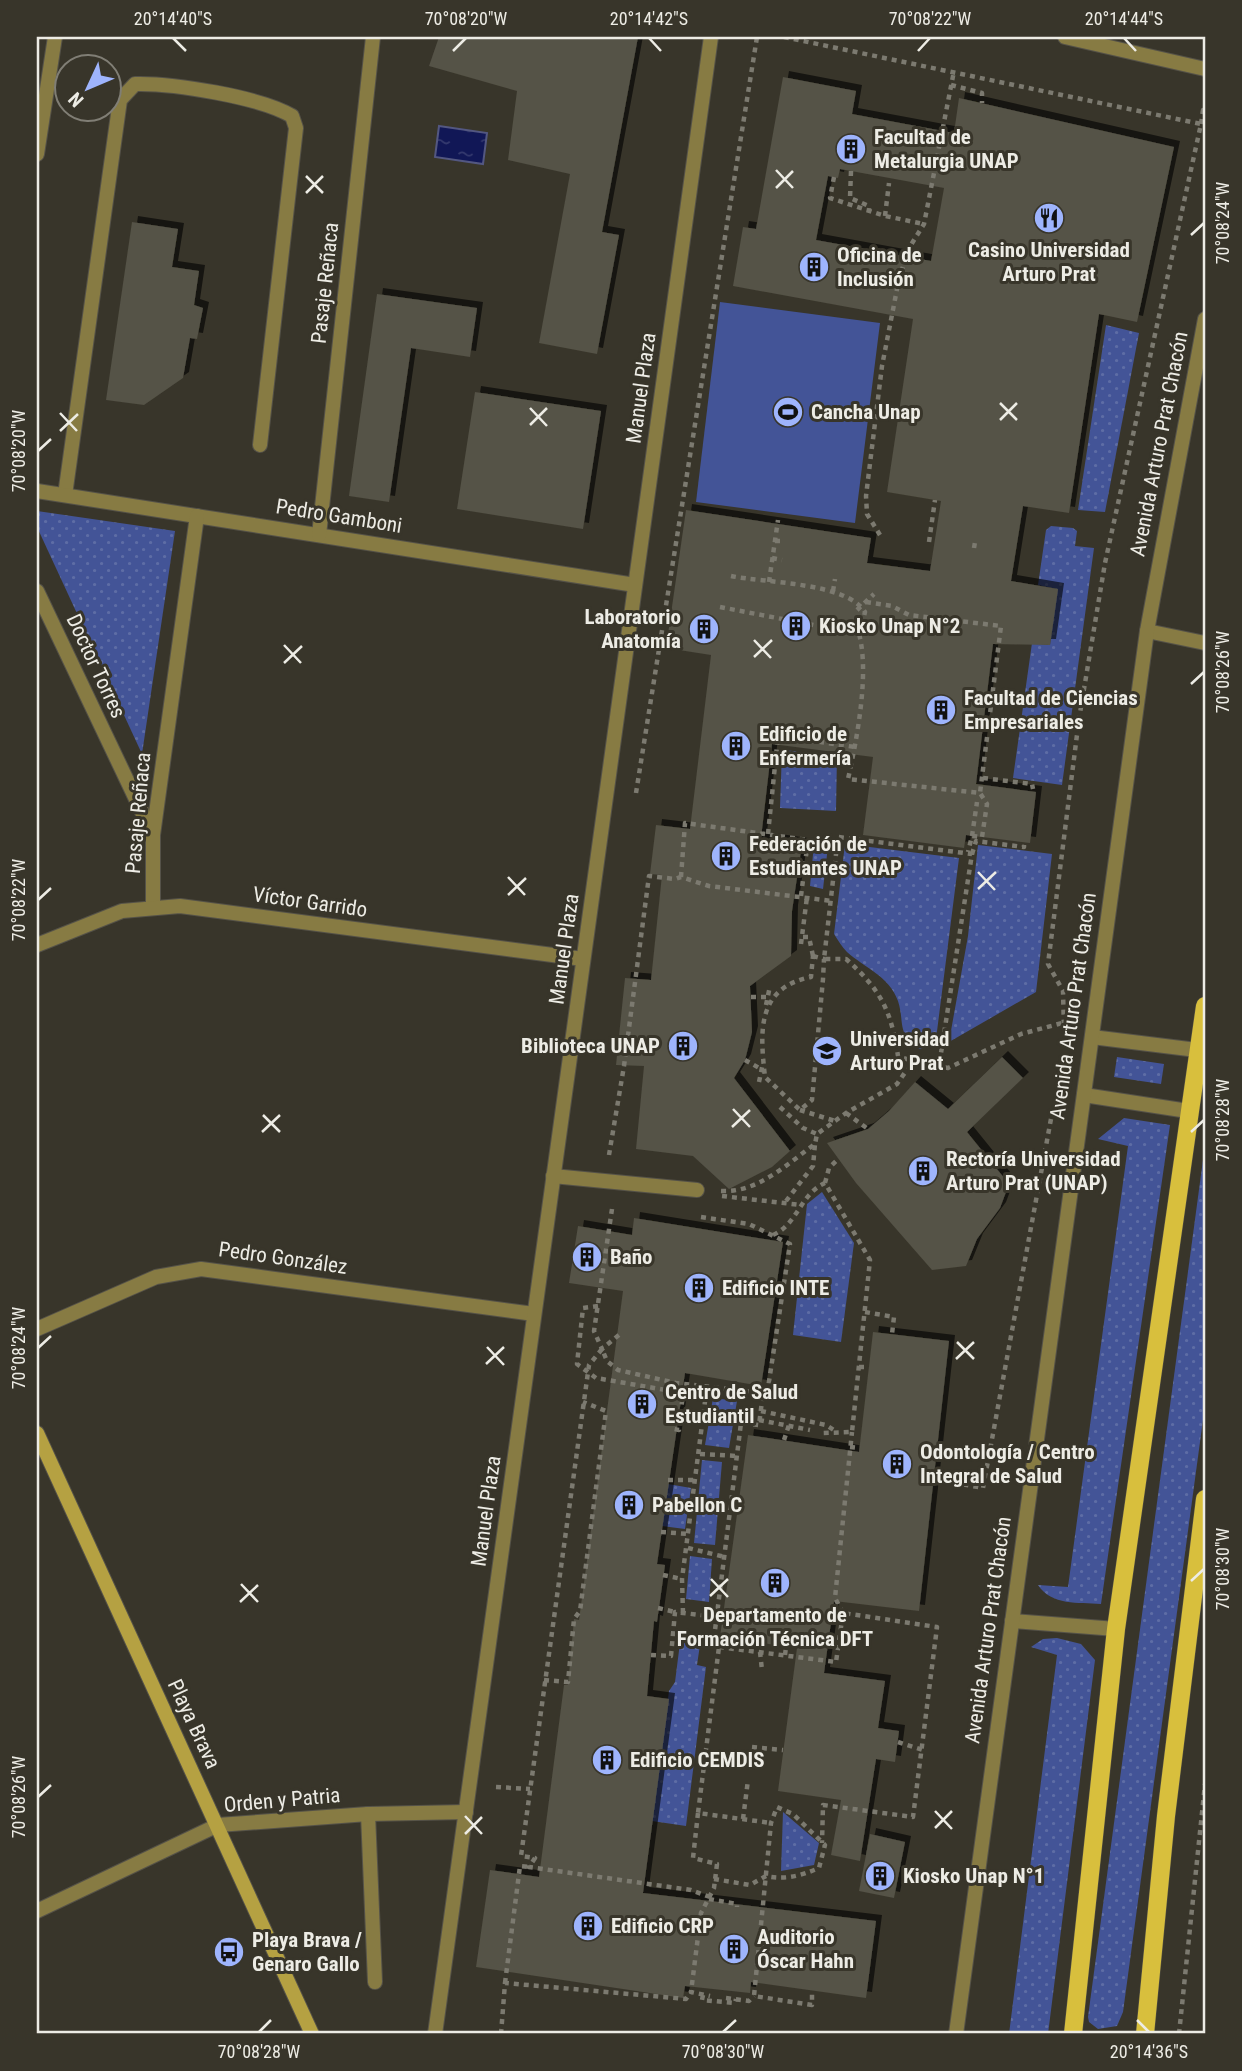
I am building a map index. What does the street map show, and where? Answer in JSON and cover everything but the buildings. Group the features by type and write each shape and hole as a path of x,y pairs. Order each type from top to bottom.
{"main road":[{"path":"1073,2034 1116,1629 1188,1111 1202,1051 1205,1006"},
{"path":"1145,2034 1166,1816 1205,1499"}],"street":[{"path":"37,154 55,37"},
{"name":"Pasaje Reñaca","path":"318,534 373,37"},
{"name":"Manuel Plaza","path":"435,2034 711,37"},
{"path":"1065,37 1205,69"},
{"path":"65,495 120,100 135,84 156,84 232,98 279,108 292,116 296,128 260,445"},
{"name":"Avenida Arturo Prat Chacón","path":"956,2034 1147,631 1205,319"},
{"name":"Pedro Gamboni","path":"37,491 635,584"},
{"name":"Pasaje Reñaca","path":"153,907 153,835 197,516"},
{"name":"Doctor Torres","path":"37,591 153,835"},
{"path":"1147,631 1205,643"},
{"name":"Víctor Garrido","path":"37,945 113,915 153,907 206,909 583,959"},
{"path":"1092,1037 1202,1051"},
{"path":"1084,1095 1188,1111"},
{"path":"553,1176 697,1190"},
{"name":"Pedro González","path":"37,1329 156,1277 201,1269 534,1314"},
{"name":"Playa Brava","path":"37,1433 312,2034"},
{"path":"1012,1621 1116,1629"},
{"name":"Orden y Patria","path":"37,1911 218,1825 368,1814 466,1812"},
{"path":"368,1814 375,1983"}],"path":[{"path":"784,37 1201,124"},
{"path":"880,535 878,526 867,514 866,496 882,366 899,279 909,248 924,224 939,159 954,71"},
{"path":"951,85 982,93 982,103"},
{"path":"1063,1036 1063,991 1048,964 1079,719 1105,563 1203,110 1205,111"},
{"path":"939,159 950,160"},
{"path":"851,171 850,198 869,206 869,211"},
{"path":"834,177 830,198 885,216 924,224"},
{"path":"885,216 889,183"},
{"path":"890,279 899,279"},
{"path":"929,542 935,500"},
{"path":"769,582 778,520"},
{"path":"775,541 782,541"},
{"path":"772,558 782,560"},
{"path":"731,576 833,591 862,606 892,606 909,615 1001,623 980,793 987,803 982,837 972,836"},
{"path":"833,591 835,579"},
{"path":"862,606 874,594"},
{"path":"860,634 865,625 862,606"},
{"path":"720,607 860,634"},
{"path":"856,625 860,634 862,674 855,747 848,779 980,793"},
{"path":"768,834 770,786 778,736 855,747"},
{"path":"983,778 1032,784 1033,789"},
{"path":"939,1066 977,802"},
{"path":"681,877 685,823 838,845"},
{"path":"800,1110 812,1100 838,837 970,853"},
{"path":"801,944 804,896 802,868 808,840"},
{"path":"970,853 976,841 1024,845"},
{"path":"620,1184 622,1166 607,1165 624,1066 649,876 675,879 681,877 709,886 832,901"},
{"path":"766,1007 782,988 795,980 811,977 813,956 809,937 803,937"},
{"path":"813,956 846,959 866,977 875,987 893,1023 898,1056 918,1063 948,1068 1021,1034 1064,1022 1094,1018"},
{"path":"770,986 762,1035 765,1077 800,1110 835,1121"},
{"path":"751,997 767,997"},
{"path":"745,1060 761,1069"},
{"path":"759,1082 763,1061"},
{"path":"786,1201 813,1166 817,1135 846,1113 897,1084 906,1071 918,1063"},
{"path":"934,1479 983,1488 1046,1132 1056,1099"},
{"path":"780,1107 803,1128 817,1135"},
{"path":"846,1113 868,1129"},
{"path":"697,1190 744,1190 764,1180 815,1144"},
{"path":"772,1238 791,1222 807,1193 824,1182 829,1168 838,1159"},
{"path":"691,1216 749,1224 772,1238 790,1244 768,1388 763,1393 759,1425 741,1423 713,1646 836,1662 843,1614 835,1598 870,1260 824,1182"},
{"path":"718,1191 722,1196 786,1201 801,1205"},
{"path":"625,1210 611,1209 608,1254 594,1331 607,1361 618,1370 763,1393"},
{"path":"598,1306 583,1308 577,1364 596,1378 647,1390 683,1393 679,1430 674,1429"},
{"path":"865,1312 894,1317 892,1334"},
{"path":"529,1867 535,1858 521,1856 586,1371 602,1349 620,1334"},
{"path":"859,1367 869,1367"},
{"path":"683,1613 682,1579 707,1386"},
{"path":"544,1680 568,1682 574,1619 580,1611 606,1410 583,1402"},
{"path":"761,1411 826,1425 837,1432"},
{"path":"759,1420 810,1430"},
{"path":"784,1440 789,1425"},
{"path":"823,1433 852,1432"},
{"path":"850,1447 860,1448"},
{"path":"699,1454 737,1456"},
{"path":"668,1480 694,1480"},
{"path":"661,1532 689,1534"},
{"path":"688,1548 725,1557"},
{"path":"663,1575 682,1579"},
{"path":"659,1608 717,1617"},
{"path":"651,1655 671,1656 675,1612"},
{"path":"822,1843 823,1805 913,1817 937,1627 843,1614"},
{"path":"505,1983 686,1999 691,1992 701,1913 709,1898 717,1864 692,1858 719,1647"},
{"path":"785,1655 786,1647"},
{"path":"760,1652 762,1670"},
{"path":"898,1742 923,1750"},
{"path":"752,1747 783,1750"},
{"path":"743,1819 748,1780"},
{"path":"1179,2034 1205,1784"},
{"path":"488,1787 530,1789"},
{"path":"714,1879 750,1885 766,1876 782,1879 802,1875 819,1868 825,1845 793,1814 777,1807 771,1822 766,1876 754,1996 749,2001 726,1998"},
{"path":"698,1813 771,1822"},
{"path":"822,1855 832,1851"},
{"path":"501,2034 520,1866 691,1890 709,1898 737,1904 737,1907"},
{"path":"754,1996 812,2005 811,1990"},
{"path":"691,1992 710,1996"},
{"path":"703,1995 702,2000 735,2003 736,1999"}],"shaded area":[{"name":"Cancha Unap","path":"720,302 880,323 855,523 696,502"},
{"path":"1106,325 1139,333 1105,512 1078,510"},
{"path":"37,511 175,531 142,754 37,527"},
{"path":"1051,526 1073,528 1077,531 1075,546 1094,548 1062,785 1013,778 1032,643 1050,645 1057,589 1038,585 1046,530"},
{"path":"782,750 837,755 836,811 780,808"},
{"path":"814,844 828,846 823,889 810,886"},
{"path":"845,844 959,858 935,1047 919,1049 912,1043 902,1027 898,1001 889,985 847,952 834,934"},
{"path":"978,845 1052,854 1036,992 949,1042 968,936"},
{"path":"1117,1057 1164,1064 1161,1084 1114,1077"},
{"path":"1124,1118 1170,1125 1101,1604 1075,1603 1051,1597 1038,1585 1068,1587 1128,1146 1098,1139"},
{"path":"1205,1145 1205,1405 1123,2012 1117,2026 1098,2029 1089,2022 1088,2017"},
{"path":"822,1192 854,1243 841,1342 793,1335 807,1204"},
{"path":"713,1398 737,1401 729,1448 705,1445"},
{"path":"702,1460 722,1462 715,1545 694,1543"},
{"path":"668,1484 691,1488 685,1529 662,1526"},
{"path":"690,1556 712,1559 709,1602 686,1599"},
{"path":"681,1635 701,1638 697,1665 706,1667 686,1826 652,1821 669,1691 675,1682"},
{"path":"1057,1638 1081,1644 1095,1660 1048,2034 1009,2034 1057,1655 1031,1647 1043,1639"},
{"path":"783,1812 819,1843 814,1865 781,1871"}],"water":[{"path":"439,126 487,133 483,164 435,157"}],"place":[{"name":"Facultad de Metalurgia UNAP","path":"851,149"},
{"name":"Casino Universidad Arturo Prat","path":"1049,218"},
{"name":"Oficina de Inclusión","path":"814,267"},
{"name":"Cancha Unap","path":"788,412"},
{"name":"Kiosko Unap N°2","path":"796,626"},
{"name":"Laboratorio Anatomía","path":"704,629"},
{"name":"Facultad de Ciencias Empresariales","path":"941,710"},
{"name":"Edificio de Enfermería","path":"736,746"},
{"name":"Federación de Estudiantes UNAP","path":"726,856"},
{"name":"Biblioteca UNAP","path":"683,1046"},
{"name":"Universidad Arturo Prat","path":"827,1051"},
{"name":"Rectoría Universidad Arturo Prat (UNAP)","path":"923,1171"},
{"name":"Baño","path":"587,1257"},
{"name":"Edificio INTE","path":"699,1288"},
{"name":"Centro de Salud Estudiantil","path":"642,1404"},
{"name":"Odontología / Centro Integral de Salud","path":"897,1464"},
{"name":"Pabellon C","path":"629,1505"},
{"name":"Departamento de Formación Técnica DFT","path":"775,1583"},
{"name":"Edificio CEMDIS","path":"607,1760"},
{"name":"Kiosko Unap N°1","path":"880,1876"},
{"name":"Edificio CRP","path":"588,1926"},
{"name":"Auditorio Óscar Hahn","path":"734,1949"},
{"name":"Playa Brava / Genaro Gallo","path":"229,1952"}]}
